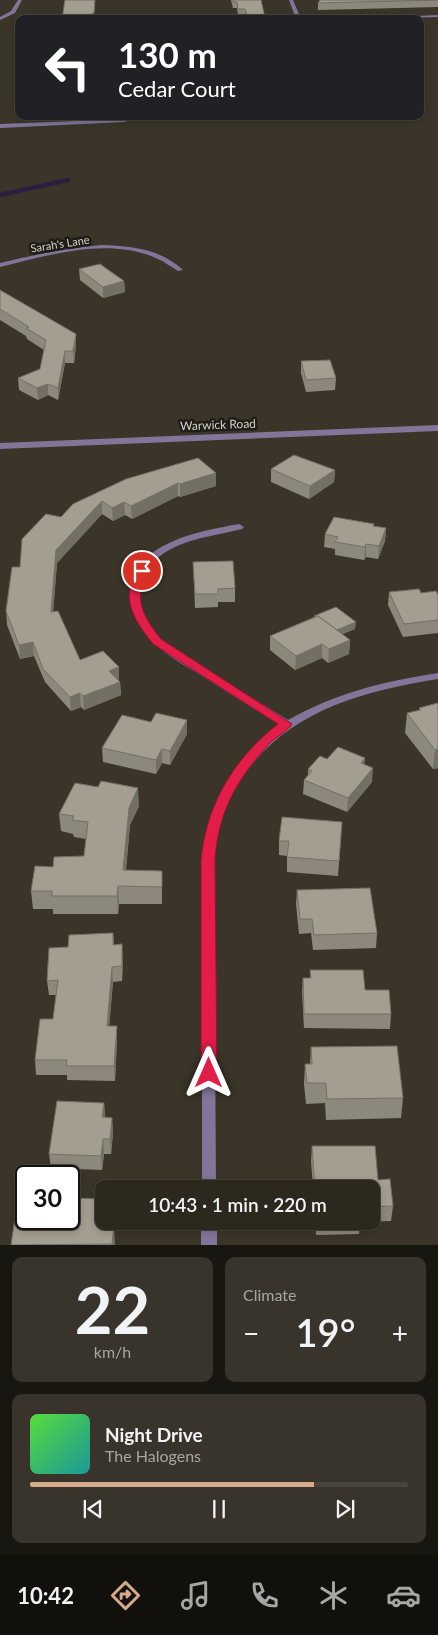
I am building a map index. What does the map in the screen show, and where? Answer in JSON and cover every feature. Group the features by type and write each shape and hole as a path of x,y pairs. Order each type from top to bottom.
{"street":[{"path":"0,18 13,12 20,0"},
{"path":"291,0 297,15"},
{"path":"424,17 438,16"},
{"path":"0,126 125,120"},
{"name":"Sarah's Lane","path":"0,266 72,250 111,248 160,257 180,270"},
{"name":"Warwick Road","path":"0,446 438,428"},
{"path":"239,526 203,533 182,540 165,548 147,561 136,581 134,592 136,610 144,626 169,651 286,724"},
{"path":"209,1180 208,860 210,838 221,801 241,768 266,740 286,724 332,701 369,688 438,676"},
{"path":"209,1230 209,1245"}],"building":[{"path":"65,0 95,0 94,13 89,15 63,15"},
{"path":"233,0 261,0 264,15 247,15 245,9 238,9 237,2 233,2"},
{"path":"320,0 438,0 318,3"},
{"path":"100,264 124,281 103,287 79,269"},
{"path":"0,290 76,334 73,351 65,351 58,388 48,384 37,388 18,378 40,369 46,340 0,309"},
{"path":"330,360 336,378 306,380 301,361"},
{"path":"294,455 335,470 310,486 271,469"},
{"path":"198,458 216,473 178,483 131,506 124,502 112,508 102,501 56,550 51,612 58,611 80,660 103,651 119,667 109,671 120,682 83,696 80,693 70,697 43,669 33,642 19,645 6,611 12,567 20,567 22,539 46,514 61,517 73,504 126,479"},
{"path":"334,517 386,528 379,546 366,544 365,547 335,542 338,537 325,534"},
{"path":"233,561 235,588 218,589 218,594 195,594 193,562"},
{"path":"419,589 421,593 436,591 438,595 438,620 404,624 389,592"},
{"path":"336,607 356,622 337,630 318,616 314,616"},
{"path":"318,616 350,640 329,649 322,644 296,656 270,636"},
{"path":"438,703 438,749 435,750 407,713"},
{"path":"156,713 187,720 170,751 162,749 156,760 102,748 122,715 151,722"},
{"path":"338,747 365,758 361,763 373,768 348,798 304,780 312,771 308,769 320,756 327,759"},
{"path":"101,781 138,788 129,808 123,870 162,871 162,887 118,886 117,896 52,896 52,891 31,891 35,866 53,867 54,857 84,856 88,822 72,820 74,816 59,814 75,783 98,787"},
{"path":"282,817 342,822 339,861 287,857 289,841 279,841"},
{"path":"370,888 377,933 314,935 312,919 300,919 297,890"},
{"path":"113,933 113,945 122,944 122,966 112,967 107,1026 117,1026 114,1066 66,1066 67,1060 35,1060 40,1019 53,1019 58,980 47,981 49,948 68,947 69,935"},
{"path":"310,970 363,970 365,990 389,990 391,1014 304,1014 303,978 311,978"},
{"path":"397,1046 403,1098 327,1099 326,1083 307,1083 305,1064 312,1064 311,1047"},
{"path":"57,1101 104,1103 102,1117 112,1118 110,1139 103,1139 101,1156 49,1154"},
{"path":"312,1146 375,1146 378,1180 314,1180"},
{"path":"390,1179 393,1206 380,1207 380,1180 378,1180"},
{"path":"80,1198 95,1199 95,1230 114,1230 112,1244 11,1245 15,1218 15,1230 80,1230"}],"waterway":[{"path":"0,195 68,180"}],"route":[{"path":"142,571 136,581 134,592 136,610 144,626 157,641 169,651 286,724 266,740 241,768 221,801 213,823 208,860 209,1073"}]}
